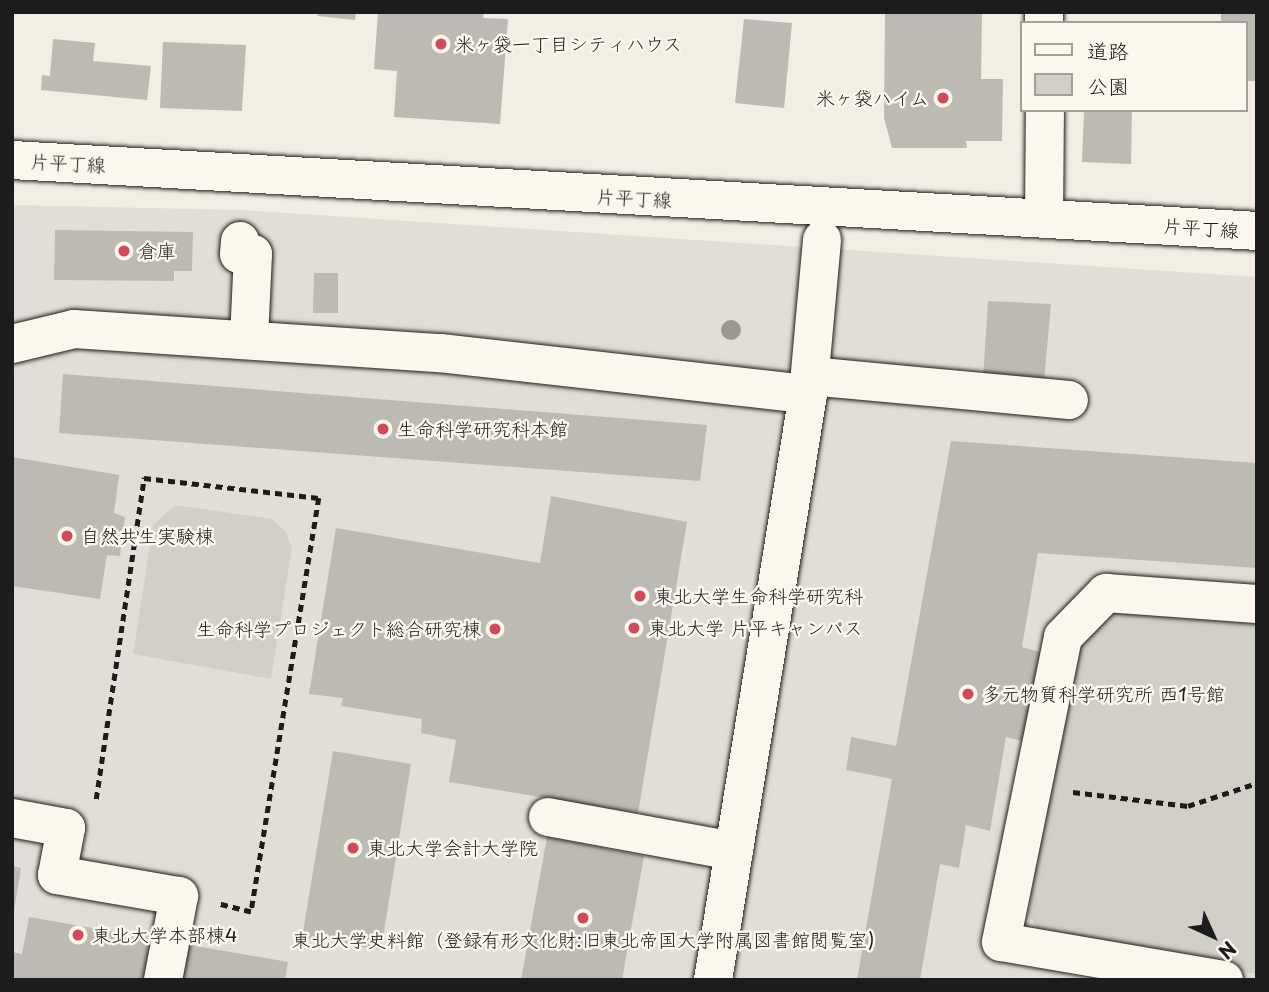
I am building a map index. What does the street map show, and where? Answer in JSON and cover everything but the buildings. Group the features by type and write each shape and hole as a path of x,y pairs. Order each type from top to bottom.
{"street":[{"path":"1044,217 1045,112"},
{"name":"片平丁線","path":"12,160 804,208 1044,217 1257,232"},
{"path":"713,980 809,385 822,240"},
{"path":"240,241 239,254 253,254 249,340"},
{"path":"12,344 74,329 440,354 809,385 1069,400"},
{"path":"1224,980 1001,942 1063,637 1106,593 1257,604"},
{"path":"548,817 734,851"},
{"path":"12,818 66,828 57,875 179,896 163,980"}],"path":[{"path":"94,810 144,478 319,498 251,912 179,896"},
{"path":"1032,786 1188,806 1257,783"}],"shaded area":[{"name":"東北大学 片平キャンパス","path":"12,205 241,210 1257,277 1257,980 12,980"}],"green space":[{"path":"175,505 272,519 285,531 292,548 271,679 133,654 153,525"},
{"path":"1114,608 1257,619 1257,974 1044,937 1028,914 1074,644"}],"place":[{"name":"米ヶ袋一丁目シティハウス","path":"441,44"},
{"name":"米ヶ袋ハイム","path":"943,98"},
{"name":"倉庫","path":"124,251"},
{"name":"生命科学研究科本館","path":"383,429"},
{"name":"自然共生実験棟","path":"67,536"},
{"name":"東北大学生命科学研究科","path":"640,596"},
{"name":"東北大学 片平キャンパス","path":"634,628"},
{"name":"生命科学プロジェクト総合研究棟","path":"495,629"},
{"name":"多元物質科学研究所 西1号館","path":"968,694"},
{"name":"東北大学会計大学院","path":"353,848"},
{"name":"東北大学史料館（登録有形文化財:旧東北帝国大学附属図書館閲覧室)","path":"583,918"},
{"name":"東北大学本部棟4","path":"78,935"}]}
